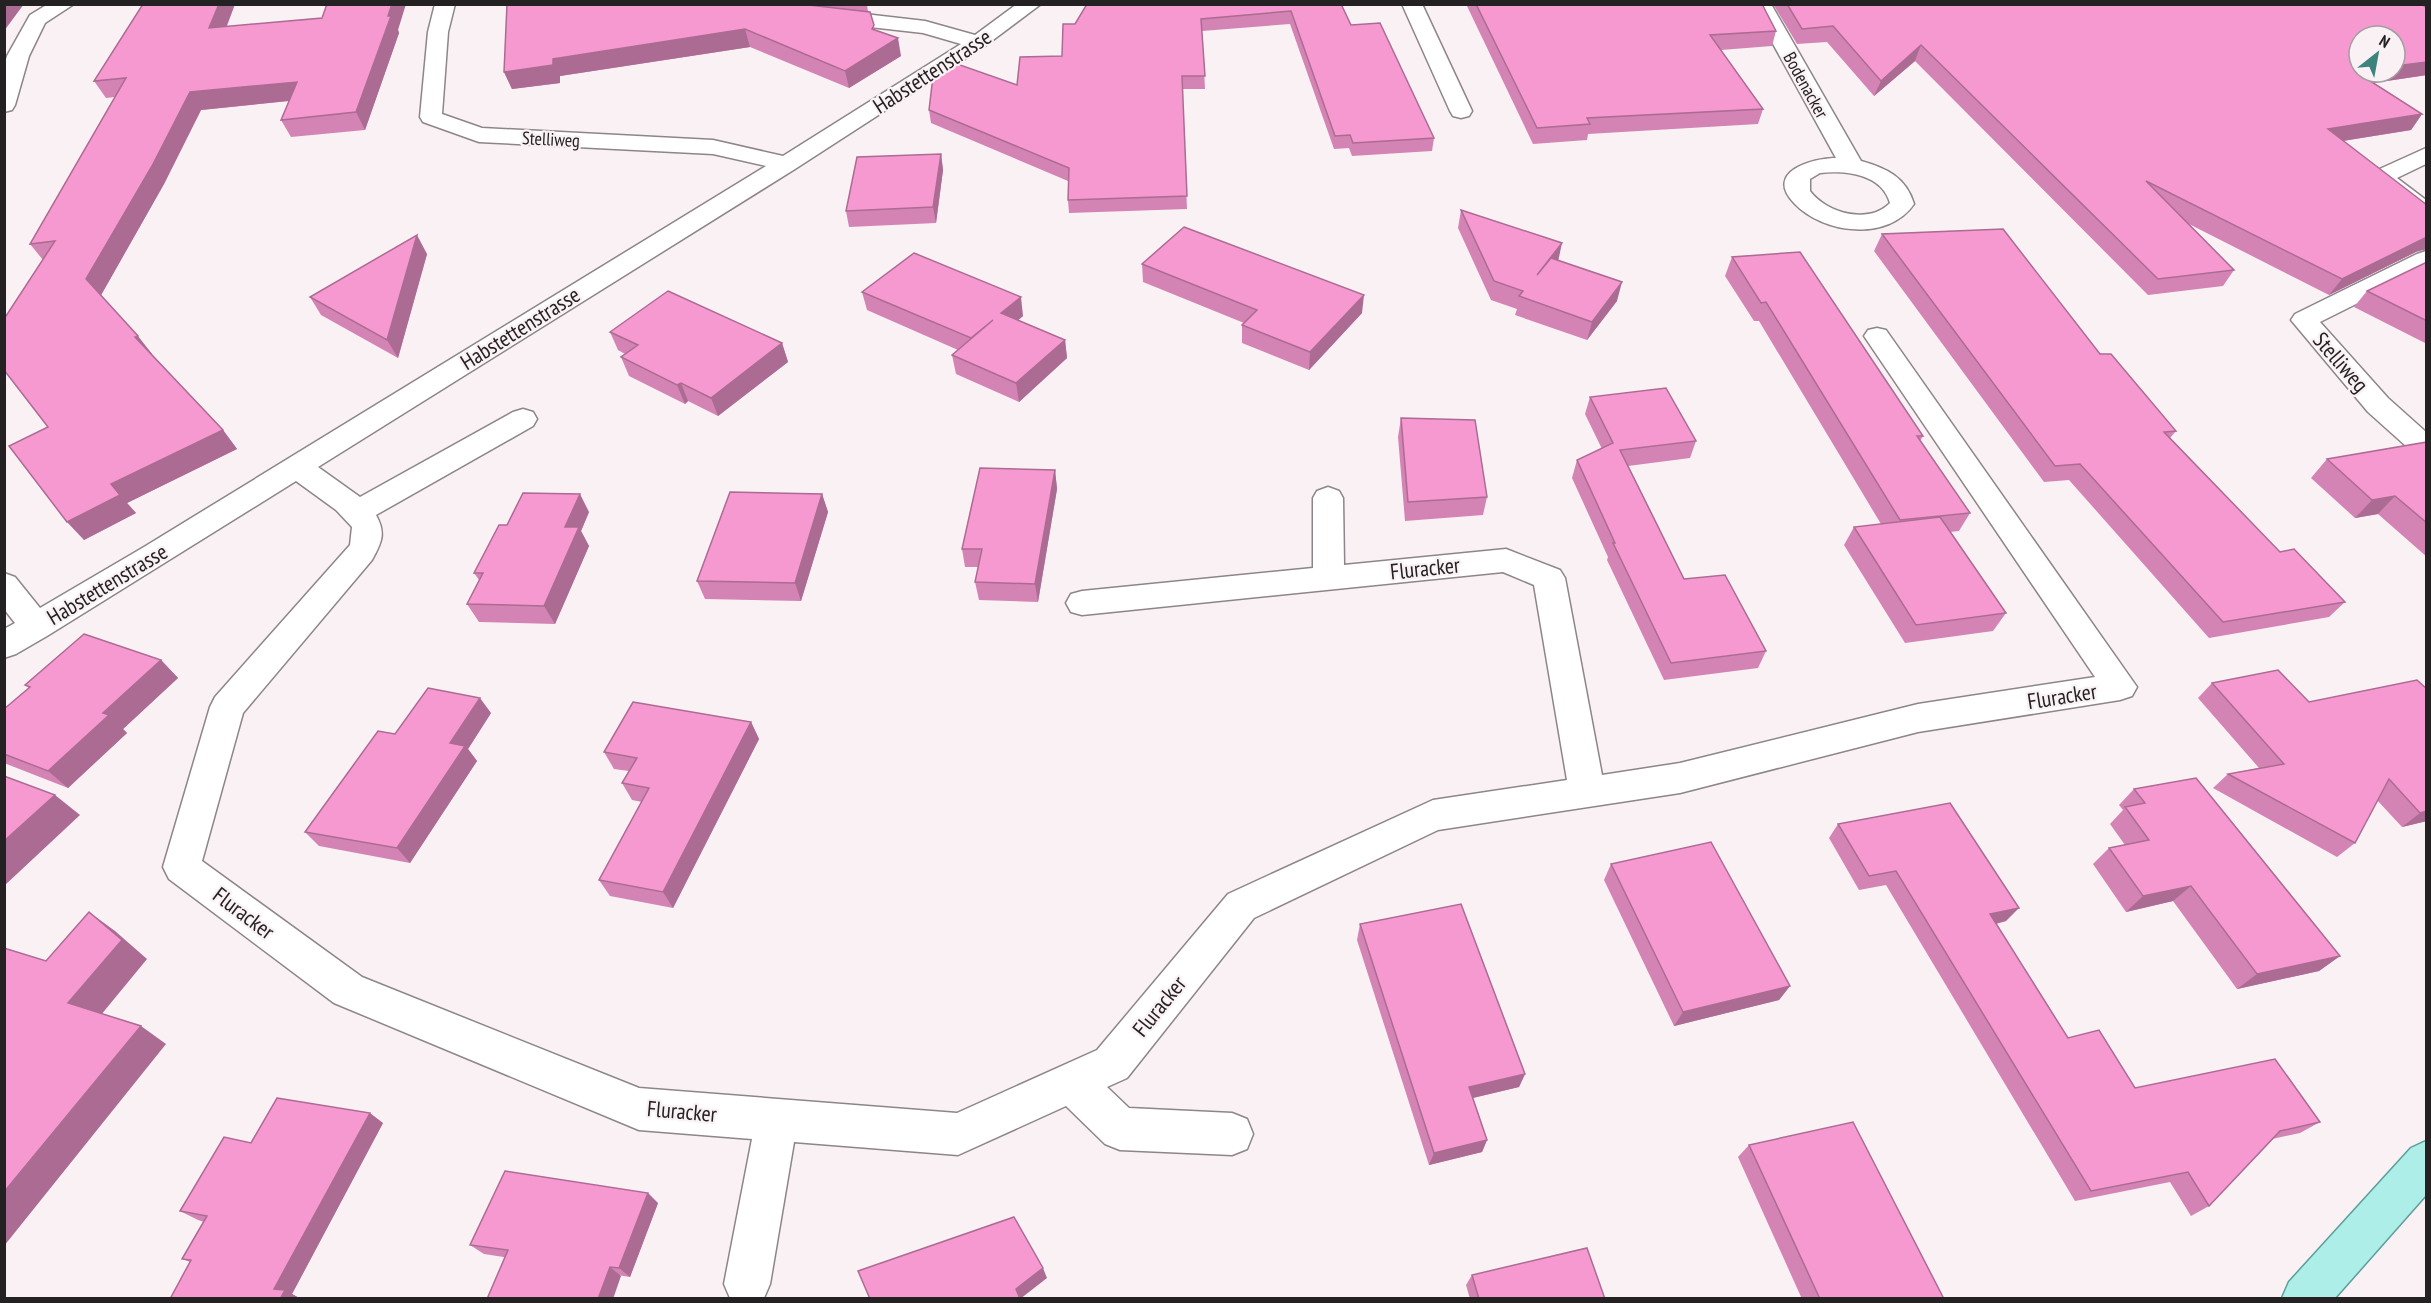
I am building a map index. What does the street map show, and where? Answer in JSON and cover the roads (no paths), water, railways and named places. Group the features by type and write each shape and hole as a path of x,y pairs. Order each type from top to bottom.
{"main road":[{"path":"2305,1299 2427,1163"}],"street":[{"path":"4,105 18,56 37,19 64,4"},
{"name":"Stelliweg","path":"445,4 438,32 431,117 479,135 713,147 744,152 787,164"},
{"path":"761,4 764,9 925,27 978,42"},
{"name":"Habstettenstrasse","path":"4,645 787,164 978,42 1031,4"},
{"path":"1412,4 1461,111"},
{"name":"Bodenacker","path":"1761,4 1852,166"},
{"path":"2427,155 2381,177 2427,211"},
{"name":"Stelliweg","path":"2427,259 2304,320 2378,405 2427,448"},
{"name":"Fluracker","path":"357,511 368,527 366,543 362,550 227,707 182,867 348,990 639,1109 958,1134 1112,1064 1241,906 1432,815 1680,778 1918,718 2120,687 1877,336"},
{"path":"297,467 357,511 523,419"},
{"path":"1328,498 1329,578"},
{"name":"Fluracker","path":"1082,603 1506,560 1549,578 1587,792"},
{"path":"4,585 36,627"},
{"path":"1072,1083 1120,1129 1232,1134"},
{"path":"747,1284 777,1119"}]}
